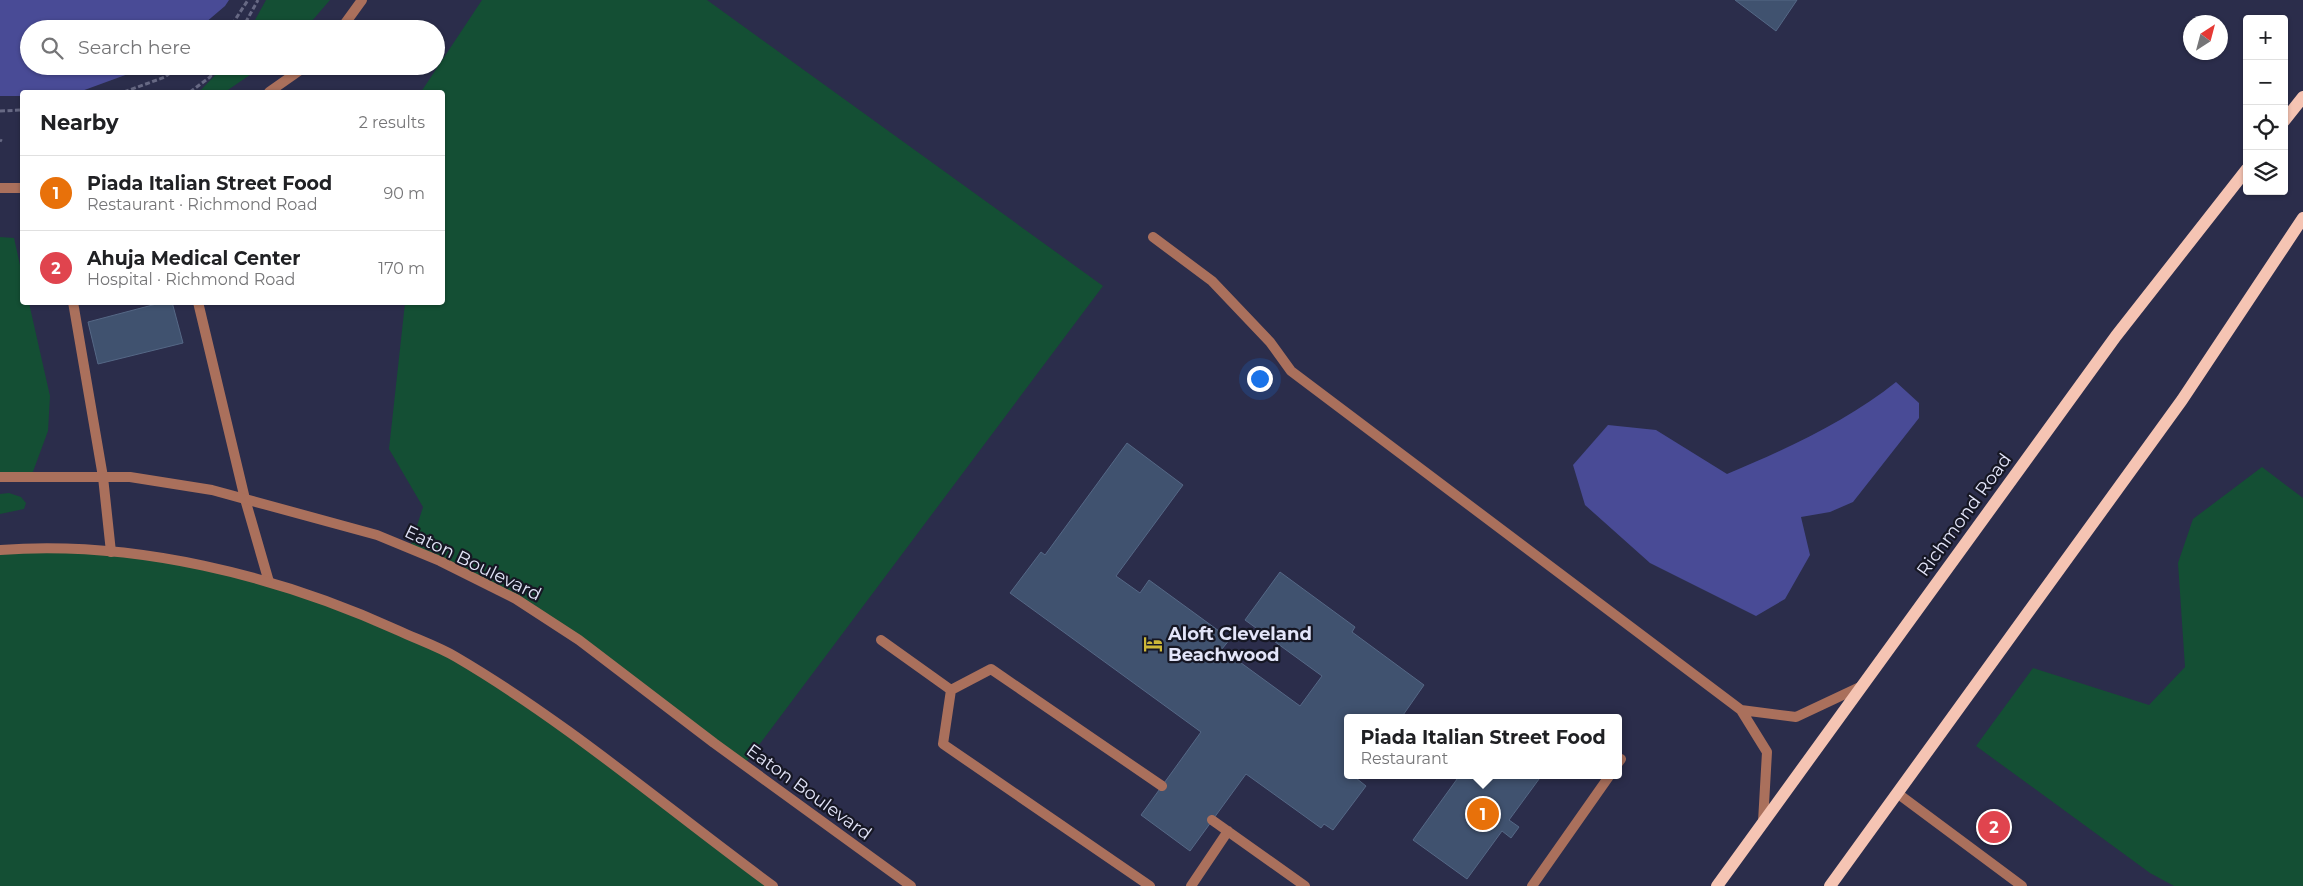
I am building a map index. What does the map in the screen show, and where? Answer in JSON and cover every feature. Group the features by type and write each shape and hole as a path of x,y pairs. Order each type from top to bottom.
{"main road":[{"path":"2288,116 2303,98"},
{"name":"Richmond Road","path":"1716,886 2116,336 2243,174"},
{"path":"1830,886 2182,400 2303,218"},
{"path":"1726,886 1736,860"}],"street":[{"path":"348,20 362,0"},
{"path":"272,90 293,75"},
{"path":"0,188 20,188"},
{"path":"1153,238 1212,281 1270,342 1291,371 1742,710 1767,752 1763,822"},
{"path":"74,305 103,477 111,552"},
{"path":"199,305 245,499 269,582"},
{"name":"Eaton Boulevard","path":"0,477 130,477 212,490 376,535 440,561 516,599 579,640 714,743 911,886"},
{"path":"0,550 111,552 201,564 269,582 359,613 454,656 520,697 773,886"},
{"path":"881,640 951,690"},
{"path":"951,690 991,669 1162,786"},
{"path":"1742,710 1796,717 1863,685"},
{"path":"951,690 943,744 1150,886"},
{"path":"1532,886 1607,779"},
{"path":"1897,793 2022,886"},
{"path":"1212,820 1305,886"},
{"path":"1192,886 1228,832"}],"path":[{"path":"235,20 248,0"},
{"path":"247,20 258,0"},
{"path":"129,90 168,75"},
{"path":"193,90 211,75"},
{"path":"0,112 20,110"}],"green space":[{"path":"266,0 330,0 313,20 255,20"},
{"path":"482,0 707,0 1103,286 744,765 516,599 410,548 423,507 389,449 405,305 445,305 445,90 422,90 432,75 445,75 445,56"},
{"path":"215,75 250,75 228,90 201,90"},
{"path":"0,237 14,238 20,265 20,305 29,305 50,396 48,431 31,477 0,477"},
{"path":"2262,467 2303,498 2303,886 2174,886 2150,873 1976,746 2033,668 2149,705 2185,667 2178,563 2193,519"},
{"path":"9,493 21,497 26,503 24,509 0,514 0,494"},
{"path":"0,550 111,552 269,582 454,656 521,697 773,886 0,886"}],"shaded area":[{"path":"0,0 229,0 209,20 20,20 20,75 125,75 84,90 20,90 20,96 0,96"},
{"path":"1896,382 1919,403 1919,418 1853,502 1830,512 1801,517 1810,555 1785,599 1756,616 1650,563 1585,505 1573,465 1608,425 1656,430 1727,474 1815,434 1858,409"}],"building":[{"path":"1735,0 1797,0 1776,31"},
{"path":"153,305 173,305 183,343 98,364 88,322"},
{"name":"Aloft Cleveland Beachwood","path":"1127,443 1183,485 1116,576 1140,593 1149,580 1230,639 1222,649 1300,706 1322,676 1245,620 1280,572 1355,627 1352,632 1424,685 1404,714 1344,714 1344,779 1357,779 1366,786 1333,830 1324,824 1321,828 1246,774 1190,851 1141,815 1201,732 1010,593 1041,552 1045,555"},
{"path":"1457,779 1539,779 1509,820 1519,827 1511,838 1502,831 1467,879 1413,840"}],"place":[{"name":"Aloft Cleveland Beachwood","path":"1153,644"},
{"name":"Piada Italian Street Food","path":"1483,814"},
{"name":"Ahuja Medical Center","path":"1994,827"}]}
